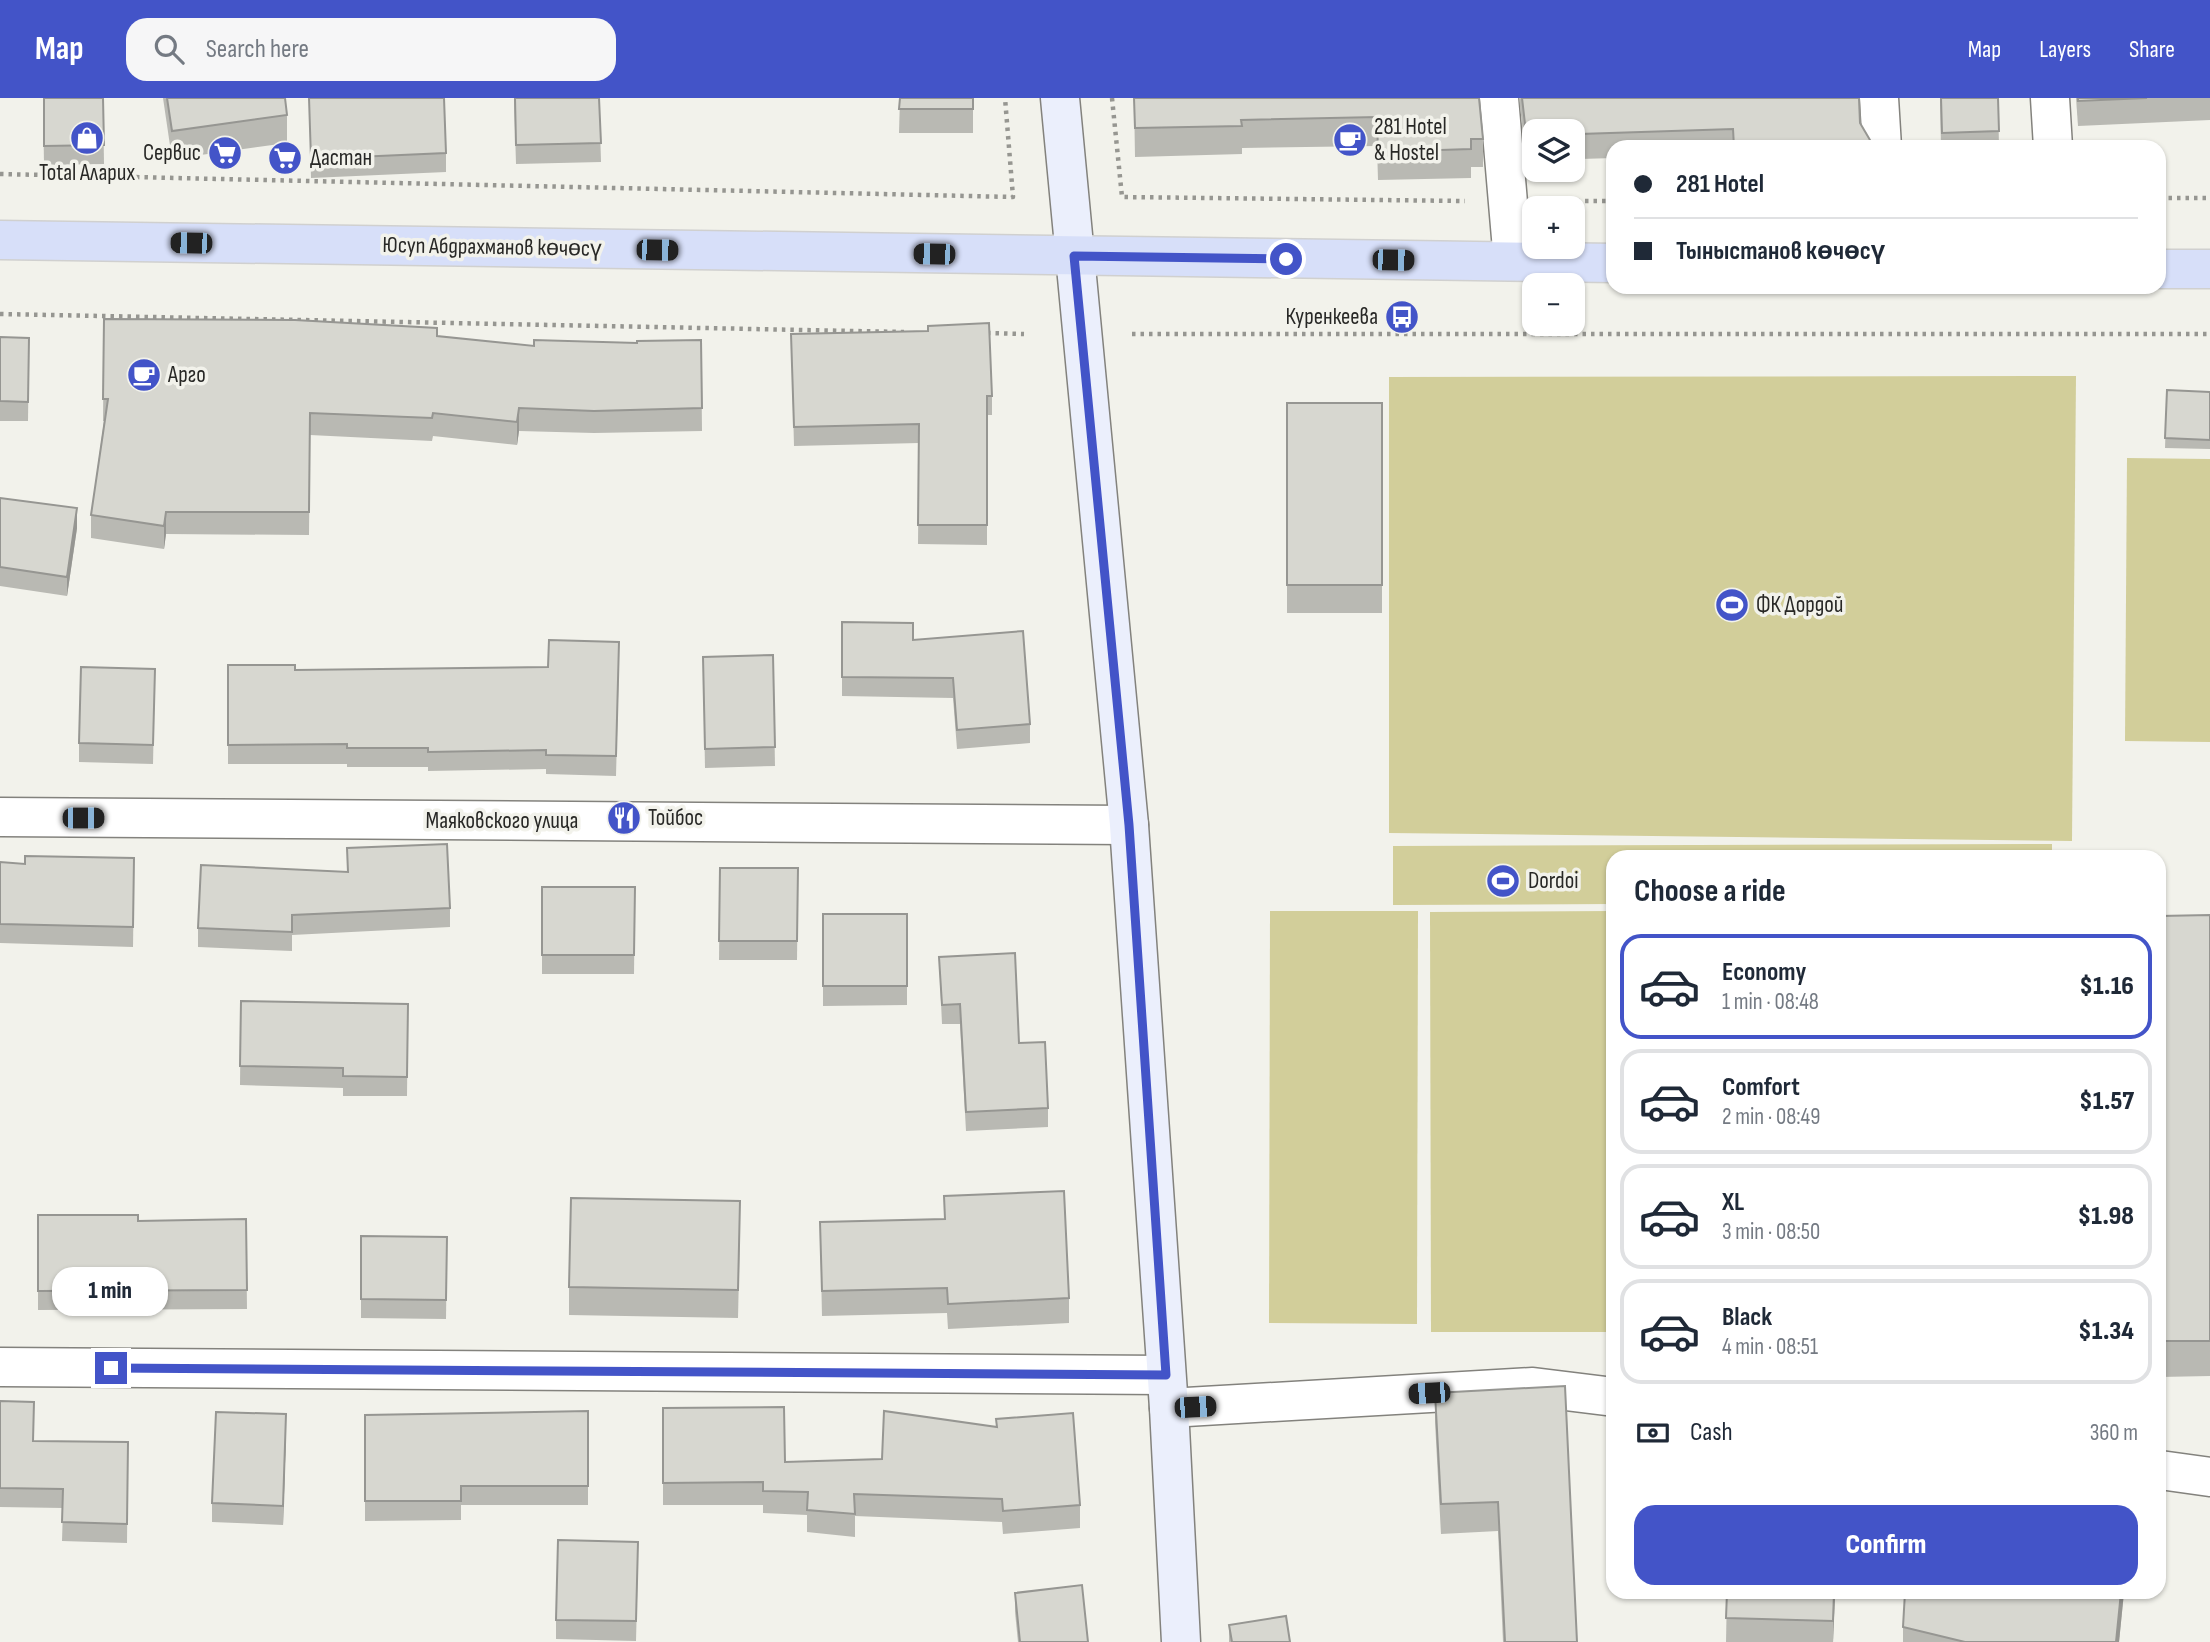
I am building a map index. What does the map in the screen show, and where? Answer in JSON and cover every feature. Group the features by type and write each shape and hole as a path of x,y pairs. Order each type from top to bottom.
{"main road":[{"name":"Юсуп Абдрахманов көчөсү","path":"0,240 1606,263"},
{"path":"2166,268 2210,269"}],"street":[{"path":"1060,98 1129,825 1181,1642"},
{"path":"1499,98 1513,261"},
{"path":"1879,98 1882,140"},
{"path":"2050,98 2053,140"},
{"name":"Маяковского улица","path":"0,817 1129,825"},
{"path":"0,1367 1167,1391 1533,1387 1606,1397"},
{"path":"2166,1471 2210,1477"}],"path":[{"path":"0,174 1013,197 1005,98"},
{"path":"1112,98 1122,197 1606,201"},
{"path":"2166,198 2210,198"},
{"path":"0,314 914,332"},
{"path":"983,333 1024,334"},
{"path":"1132,334 2210,334"}],"shaded area":[{"name":"ФК Дордой","path":"2076,376 2072,841 1389,833 1389,377"},
{"path":"2127,458 2210,459 2210,742 2125,741"},
{"name":"Dordoi","path":"2052,844 2052,850 1606,850 1606,904 1393,905 1393,846"},
{"path":"1270,911 1418,911 1417,1324 1269,1323"},
{"path":"1606,911 1606,1332 1431,1332 1430,912"}],"building":[{"path":"44,98 103,98 104,145 44,146"},
{"path":"167,98 285,98 287,115 172,131"},
{"path":"309,98 444,98 446,153 311,159"},
{"path":"515,98 599,98 601,143 516,145"},
{"path":"900,98 973,98 973,109 899,109"},
{"path":"1134,98 1479,98 1483,139 1471,139 1471,149 1378,152 1377,117 1241,120 1242,126 1135,128"},
{"path":"1522,98 1859,98 1860,123 1870,140 1734,140 1733,129 1585,134 1585,119 1524,119"},
{"path":"1941,98 1998,98 1999,131 1942,133"},
{"path":"2078,98 2147,98 2078,101"},
{"path":"104,319 295,320 437,328 437,336 534,346 534,340 637,343 701,340 702,408 594,411 519,408 517,422 433,413 432,418 310,413 309,512 166,512 164,526 91,515 108,399 103,399"},
{"path":"989,323 992,396 987,396 987,525 918,525 919,424 794,427 791,334 928,331 928,326"},
{"path":"0,337 29,338 28,402 0,401"},
{"path":"2167,390 2210,392 2210,440 2165,438"},
{"path":"1287,403 1382,403 1382,585 1287,585"},
{"path":"0,498 77,508 67,577 0,567"},
{"path":"842,622 913,623 913,640 1023,631 1030,724 957,730 953,678 842,677"},
{"path":"549,640 619,642 616,756 546,755 546,750 428,752 428,748 347,748 347,744 228,745 228,665 295,665 295,670 548,667"},
{"path":"773,655 775,747 705,749 703,657"},
{"path":"81,667 155,669 153,745 79,743"},
{"path":"447,844 450,908 292,915 292,932 198,928 201,865 348,872 347,848"},
{"path":"25,856 134,858 133,927 0,924 0,862 25,864"},
{"path":"720,868 798,868 797,941 719,941"},
{"path":"542,887 635,887 634,955 542,955"},
{"path":"823,914 907,914 907,986 823,986"},
{"path":"2210,915 2210,1341 2166,1341 2166,916"},
{"path":"1015,953 1019,1043 1045,1042 1048,1108 966,1112 960,1004 942,1005 939,957"},
{"path":"241,1001 408,1004 407,1077 343,1076 343,1068 240,1066"},
{"path":"1064,1191 1069,1298 948,1304 947,1288 822,1291 820,1222 945,1219 944,1196"},
{"path":"571,1198 740,1201 738,1290 569,1287"},
{"path":"38,1215 138,1215 138,1221 246,1219 247,1290 38,1291"},
{"path":"361,1236 447,1237 446,1300 361,1299"},
{"path":"1565,1386 1577,1642 1505,1642 1498,1502 1441,1504 1435,1393"},
{"path":"0,1401 34,1402 33,1441 128,1442 127,1524 62,1522 63,1489 0,1488"},
{"path":"784,1407 785,1462 882,1459 884,1411 997,1427 996,1419 1073,1413 1080,1505 1003,1511 1002,1499 854,1494 855,1514 807,1510 808,1492 763,1491 763,1482 663,1483 663,1408"},
{"path":"588,1411 588,1486 461,1486 461,1501 365,1501 365,1415"},
{"path":"216,1412 286,1414 283,1506 212,1503"},
{"path":"558,1540 638,1542 636,1621 556,1620"},
{"path":"1082,1585 1088,1642 1020,1642 1015,1593"},
{"path":"1727,1599 1834,1599 1833,1621 1726,1618"},
{"path":"1905,1599 2120,1599 2116,1642 1965,1642 1903,1627"},
{"path":"1286,1616 1290,1642 1232,1642 1229,1625"}],"place":[{"name":"Total Аларих","path":"87,138"},
{"name":"281 Hotel & Hostel","path":"1350,140"},
{"name":"Сервис","path":"225,153"},
{"name":"Дастан","path":"285,158"},
{"name":"Куренкеева","path":"1402,317"},
{"name":"Арго","path":"144,375"},
{"name":"ФК Дордой","path":"1732,605"},
{"name":"Тойбос","path":"624,818"},
{"name":"Dordoi","path":"1503,881"}],"route":[{"path":"111,1368 1166,1375 1129,825 1074,256 1286,259"}]}
